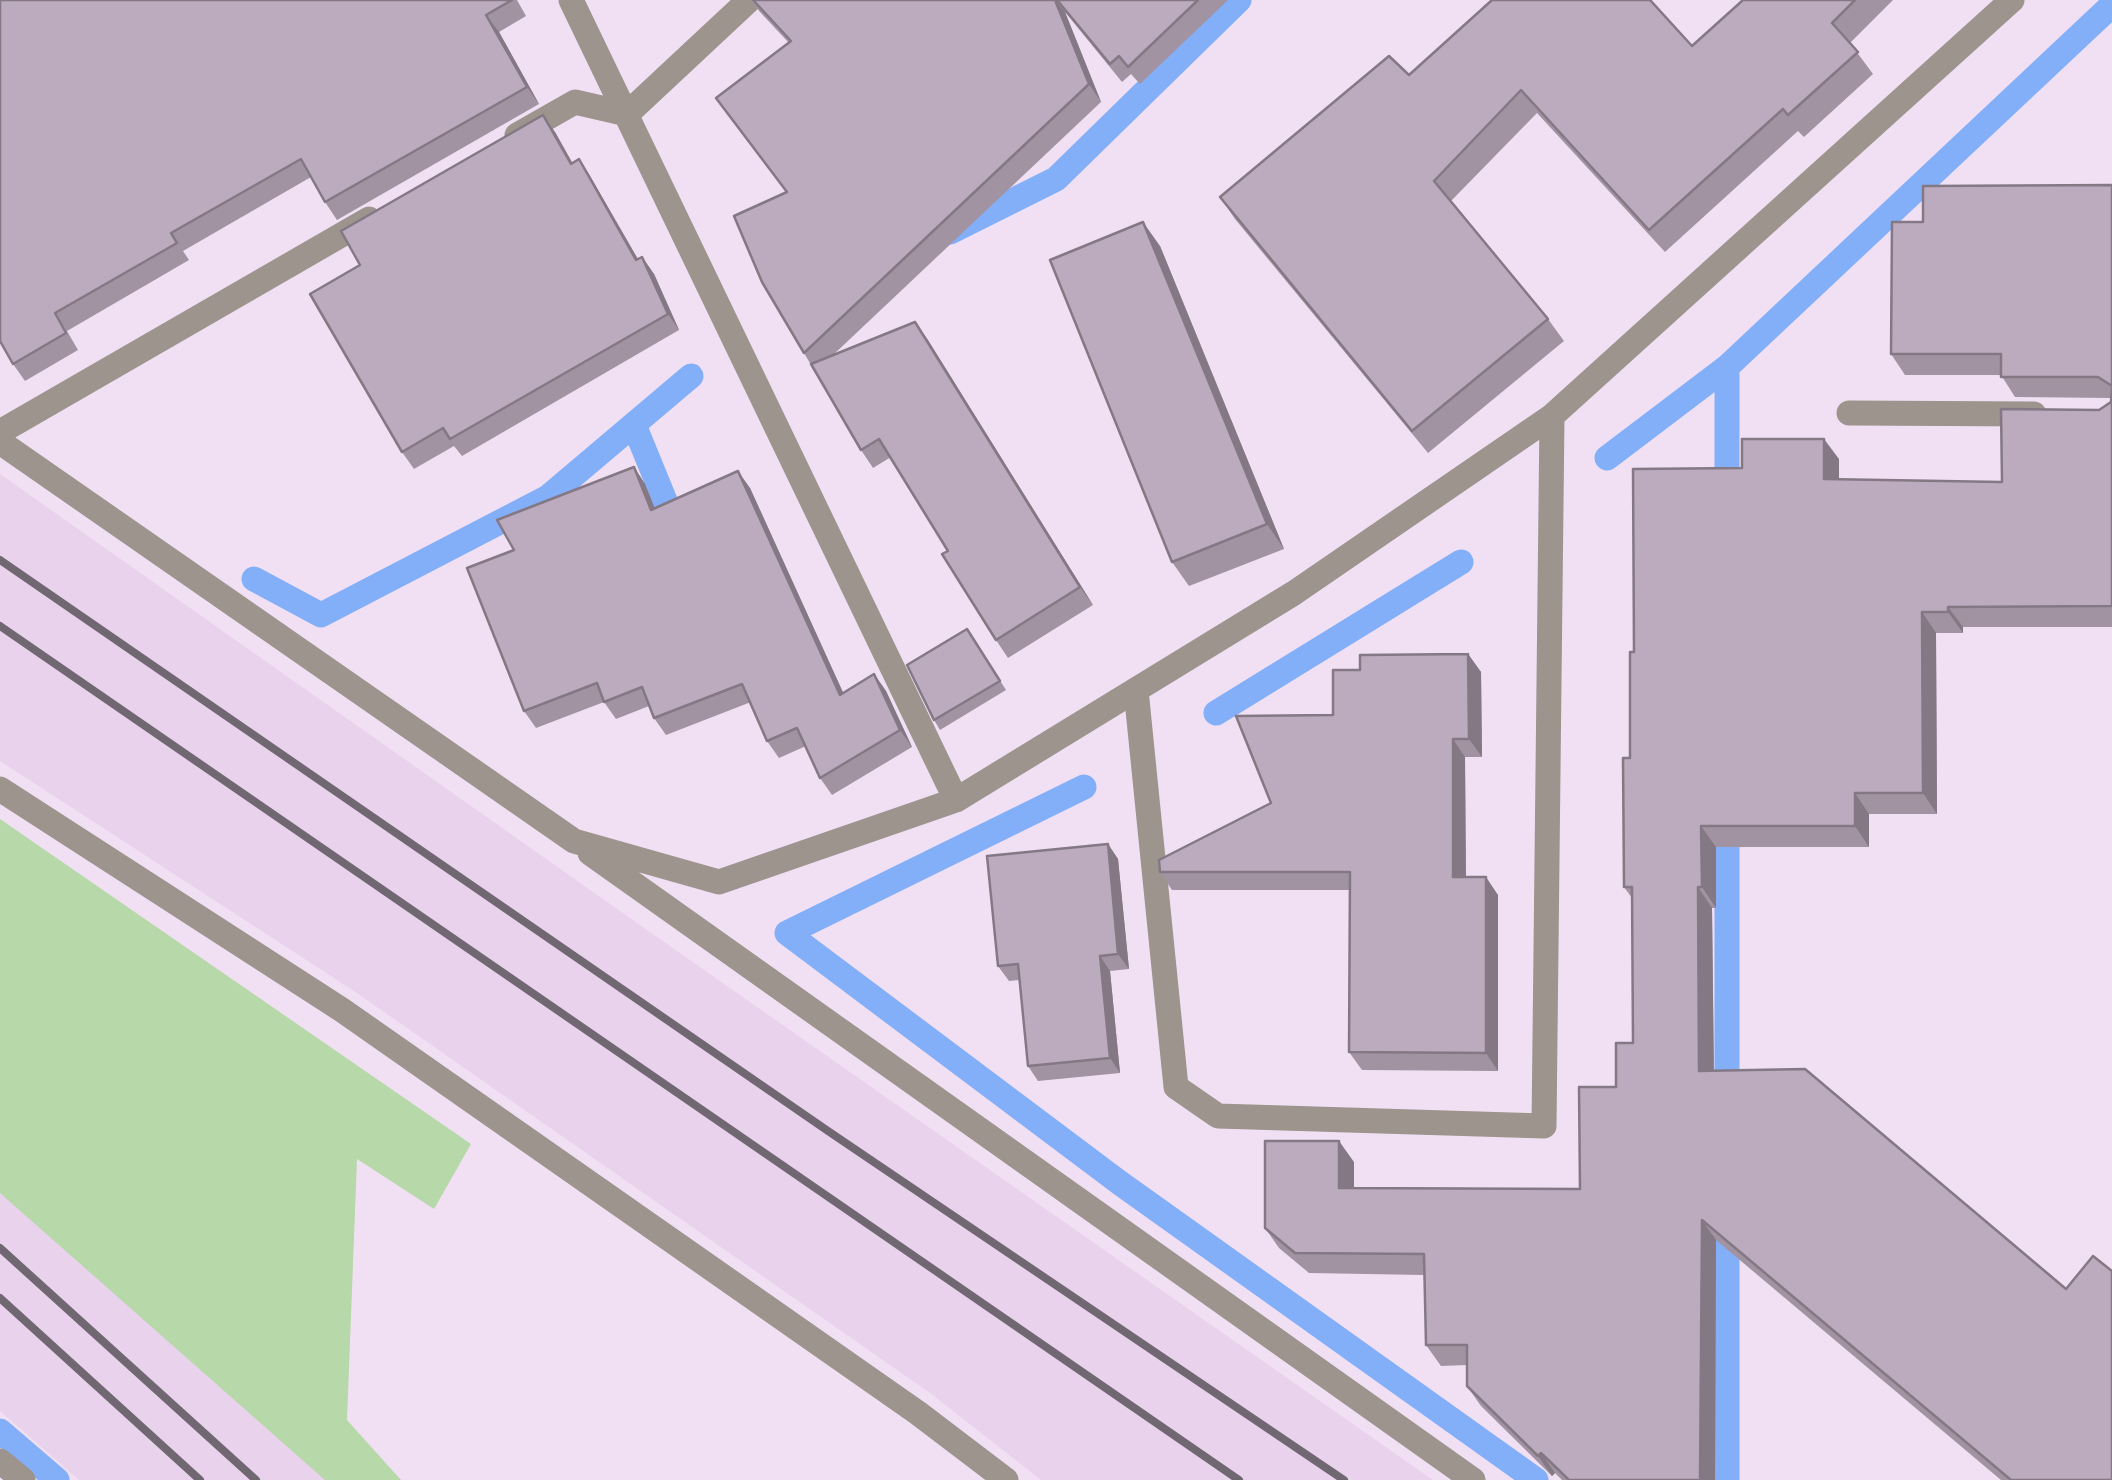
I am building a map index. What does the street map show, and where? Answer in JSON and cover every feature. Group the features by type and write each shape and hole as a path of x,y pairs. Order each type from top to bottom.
{"street":[{"path":"572,0 956,800"},
{"path":"627,114 749,0"},
{"path":"574,841 719,882 956,800 1294,593 1552,416 2012,0"},
{"path":"490,150 575,102 627,114"},
{"path":"0,432 389,208"},
{"path":"1850,413 2056,414"},
{"path":"1136,690 1176,1087 1218,1116 1544,1126 1552,416"},
{"path":"0,442 574,841 1473,1480"},
{"path":"0,789 342,1010 918,1412 1006,1480"},
{"path":"0,1460 23,1480"}],"shaded area":[{"path":"0,474 1433,1480 1041,1480 930,1393 354,991 0,761"},
{"path":"0,1056 401,1480 79,1480 0,1411"}],"green space":[{"path":"0,819 471,1144 434,1209 357,1159 347,1420 401,1480 325,1480 0,1193"}],"building":[{"path":"0,0 512,0 486,15 527,87 325,202 301,159 171,233 177,243 55,313 66,333 13,364 0,341"},
{"path":"753,0 1055,0 1089,84 804,353 762,282 734,216 787,192 716,98 791,41"},
{"path":"1057,0 1198,0 1128,67 1119,56 1110,64"},
{"path":"1492,0 1650,0 1692,46 1743,0 1855,0 1832,23 1858,52 1788,115 1783,109 1649,230 1521,90 1434,181 1548,319 1412,431 1220,197 1389,56 1409,75"},
{"path":"543,115 571,164 579,159 636,260 642,257 668,314 450,439 443,428 402,452 310,294 360,265 341,231"},
{"path":"2112,185 2112,386 2098,377 2001,377 2001,354 1891,354 1892,222 1923,222 1923,186"},
{"path":"1143,222 1267,524 1172,562 1050,260"},
{"path":"915,322 1080,587 996,640 942,554 948,551 879,439 861,450 811,364"},
{"path":"2112,388 2112,606 1948,607 1948,612 1922,612 1923,793 1855,793 1855,826 1701,826 1702,887 1698,887 1699,1071 1805,1069 2066,1289 2093,1256 2112,1271 2112,1480 2011,1480 1702,1220 1700,1480 1569,1480 1541,1453 1538,1456 1467,1386 1467,1345 1426,1345 1424,1254 1295,1253 1265,1228 1265,1141 1339,1141 1339,1188 1580,1189 1579,1087 1616,1087 1616,1043 1633,1043 1632,887 1624,887 1623,758 1630,758 1630,652 1634,652 1633,469 1742,468 1742,439 1824,439 1824,479 2002,482 2001,409 2099,410 2111,402"},
{"path":"634,467 651,510 738,471 840,695 874,674 900,730 820,778 797,728 767,741 742,684 654,718 642,687 604,702 597,683 524,711 467,568 514,550 497,520"},
{"path":"967,629 1000,681 934,720 907,665"},
{"path":"1468,654 1469,739 1453,739 1453,877 1486,877 1486,1053 1349,1052 1350,872 1160,872 1159,860 1271,803 1236,716 1333,715 1333,670 1360,670 1360,655"},
{"path":"1108,844 1118,954 1100,956 1110,1058 1028,1066 1018,964 998,966 987,856"}],"waterway":[{"path":"950,232 1056,179 1239,0"},
{"path":"1607,458 1727,367 2112,5"},
{"path":"1727,367 1727,500"},
{"path":"254,579 321,615 548,497 691,376"},
{"path":"634,425 679,535"},
{"path":"1216,713 1461,562"},
{"path":"1084,787 787,933 1120,1183 1536,1480"},
{"path":"1727,815 1727,1105"},
{"path":"1727,1215 1727,1480"},
{"path":"0,1431 57,1480"}],"railway":[{"path":"0,560 828,1131 1344,1480"},
{"path":"0,626 1239,1480"},
{"path":"0,1248 256,1480"},
{"path":"0,1298 200,1480"}]}
